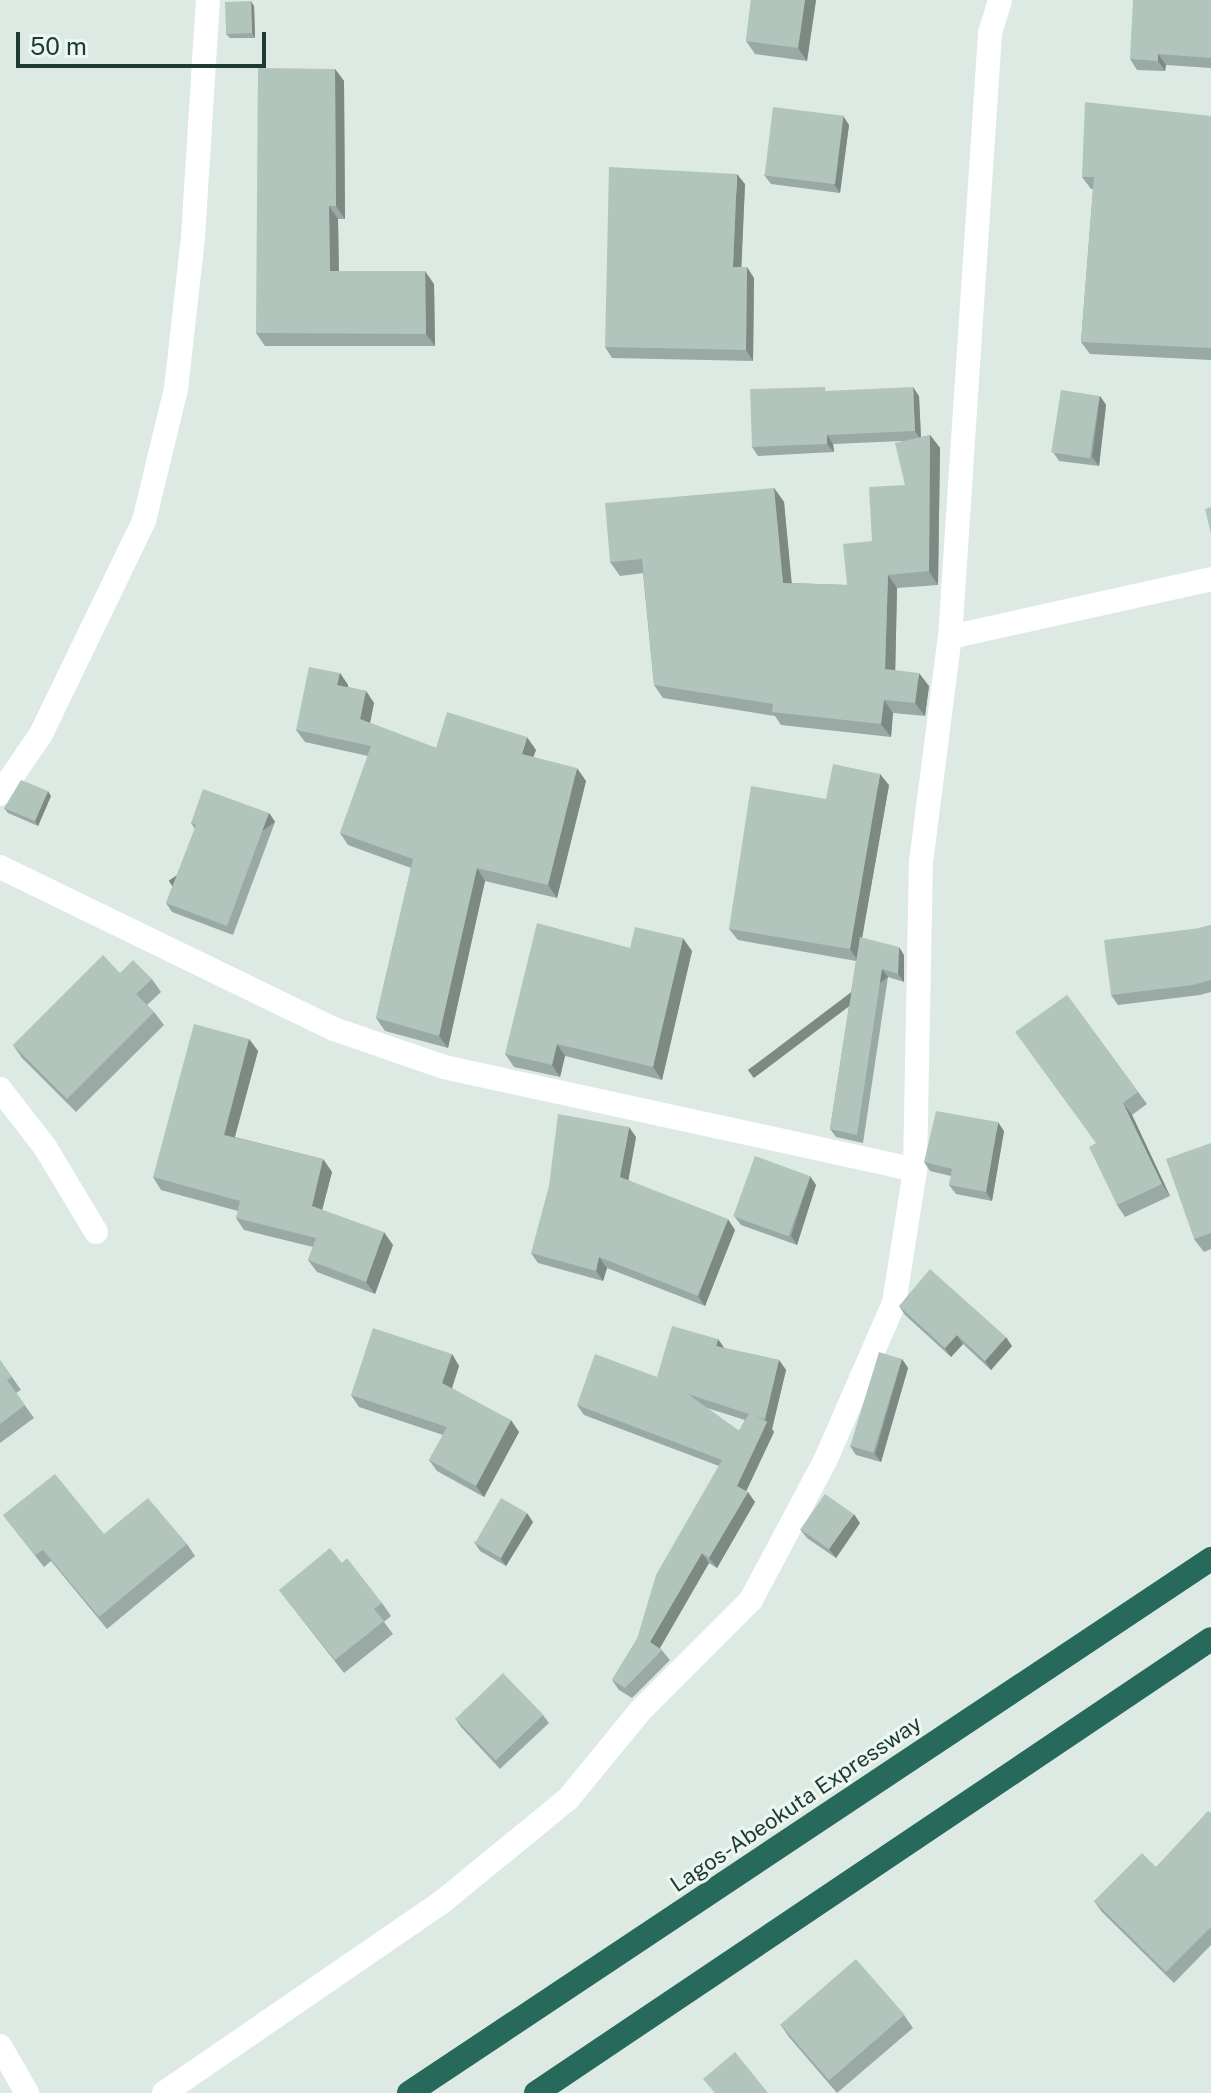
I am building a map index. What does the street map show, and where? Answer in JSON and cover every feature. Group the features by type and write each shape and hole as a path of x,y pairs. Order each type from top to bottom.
{"highway":[{"name":"Lagos-Abeokuta Expressway","path":"409,2093 1211,1559"},
{"path":"536,2093 1211,1639"}],"street":[{"path":"0,794 41,734 144,521 176,389 193,237 208,0"},
{"path":"164,2093 442,1902 568,1799 640,1711 751,1600 825,1461 894,1303 915,1170 921,862 950,637 990,33 1000,0"},
{"path":"950,637 1211,579"},
{"path":"0,867 334,1029 444,1067 915,1170"},
{"path":"0,1089 45,1147 96,1232"},
{"path":"0,2046 27,2093"}],"building":[{"path":"751,0 805,0 798,48 746,41"},
{"path":"1133,0 1211,0 1211,58 1158,54 1158,61 1130,59"},
{"path":"251,1 252,33 226,34 225,2"},
{"path":"258,68 335,69 336,206 329,206 330,271 425,271 426,334 256,333"},
{"path":"1085,102 1211,116 1211,348 1081,342 1094,177 1082,177"},
{"path":"773,107 843,116 835,184 765,175"},
{"path":"609,167 737,174 733,267 747,267 746,350 605,347"},
{"path":"825,387 825,391 913,387 915,431 827,435 827,444 752,447 750,389"},
{"path":"1061,390 1100,396 1090,458 1051,452"},
{"path":"930,435 929,571 888,575 885,669 919,673 915,703 884,700 881,724 772,712 773,704 654,685 642,559 610,562 605,503 774,488 783,583 847,585 843,544 872,541 869,487 905,485 895,443"},
{"path":"1211,507 1211,534 1205,509"},
{"path":"309,667 340,673 337,685 366,691 360,719 436,748 447,712 527,737 522,754 577,768 548,885 477,868 439,1036 376,1018 413,859 340,833 371,746 296,730"},
{"path":"833,764 880,774 850,949 729,929 751,786 826,799"},
{"path":"21,780 48,791 35,821 4,808"},
{"path":"203,789 269,813 227,926 166,903 196,825 191,823"},
{"path":"537,923 630,948 635,927 683,938 653,1067 557,1044 552,1065 505,1054"},
{"path":"1211,925 1211,980 1111,995 1104,940"},
{"path":"860,937 899,947 898,974 882,969 857,1135 830,1129"},
{"path":"103,955 120,973 133,960 152,979 136,994 154,1012 67,1099 13,1045"},
{"path":"1067,995 1138,1092 1123,1103 1162,1184 1117,1205 1089,1147 1096,1143 1015,1032"},
{"path":"194,1024 249,1039 224,1135 323,1159 312,1206 384,1232 366,1282 308,1260 316,1238 236,1218 240,1201 153,1177"},
{"path":"936,1111 998,1122 986,1192 949,1185 952,1169 924,1162"},
{"path":"558,1114 629,1127 620,1177 728,1219 698,1296 599,1257 596,1271 531,1253 549,1186"},
{"path":"1211,1143 1211,1233 1194,1239 1166,1159"},
{"path":"755,1156 810,1176 789,1236 733,1216"},
{"path":"930,1269 1006,1337 985,1361 957,1335 945,1348 899,1306"},
{"path":"672,1326 718,1339 716,1346 779,1360 765,1419 756,1416 767,1422 737,1486 748,1492 709,1558 702,1553 650,1642 662,1650 625,1688 612,1680 637,1639 656,1575 722,1460 577,1405 595,1354 657,1377","holes":["688,1394 749,1414 739,1431"]},
{"path":"373,1328 452,1354 442,1383 511,1420 476,1486 429,1460 447,1427 351,1395"},
{"path":"879,1352 902,1359 873,1453 850,1446"},
{"path":"0,1360 12,1377 7,1380 25,1405 0,1424"},
{"path":"55,1474 104,1534 148,1498 187,1544 99,1617 43,1550 35,1555 3,1515"},
{"path":"825,1494 854,1514 829,1549 800,1529"},
{"path":"501,1498 527,1513 501,1558 475,1543"},
{"path":"330,1548 342,1563 347,1558 382,1603 374,1609 384,1621 335,1660 279,1590"},
{"path":"503,1673 543,1715 496,1761 456,1719"},
{"path":"1208,1811 1211,1813 1211,1927 1166,1972 1094,1901 1142,1853 1156,1867"},
{"path":"856,1959 905,2015 829,2080 781,2025"},
{"path":"735,2052 768,2093 715,2093 703,2079"}]}
